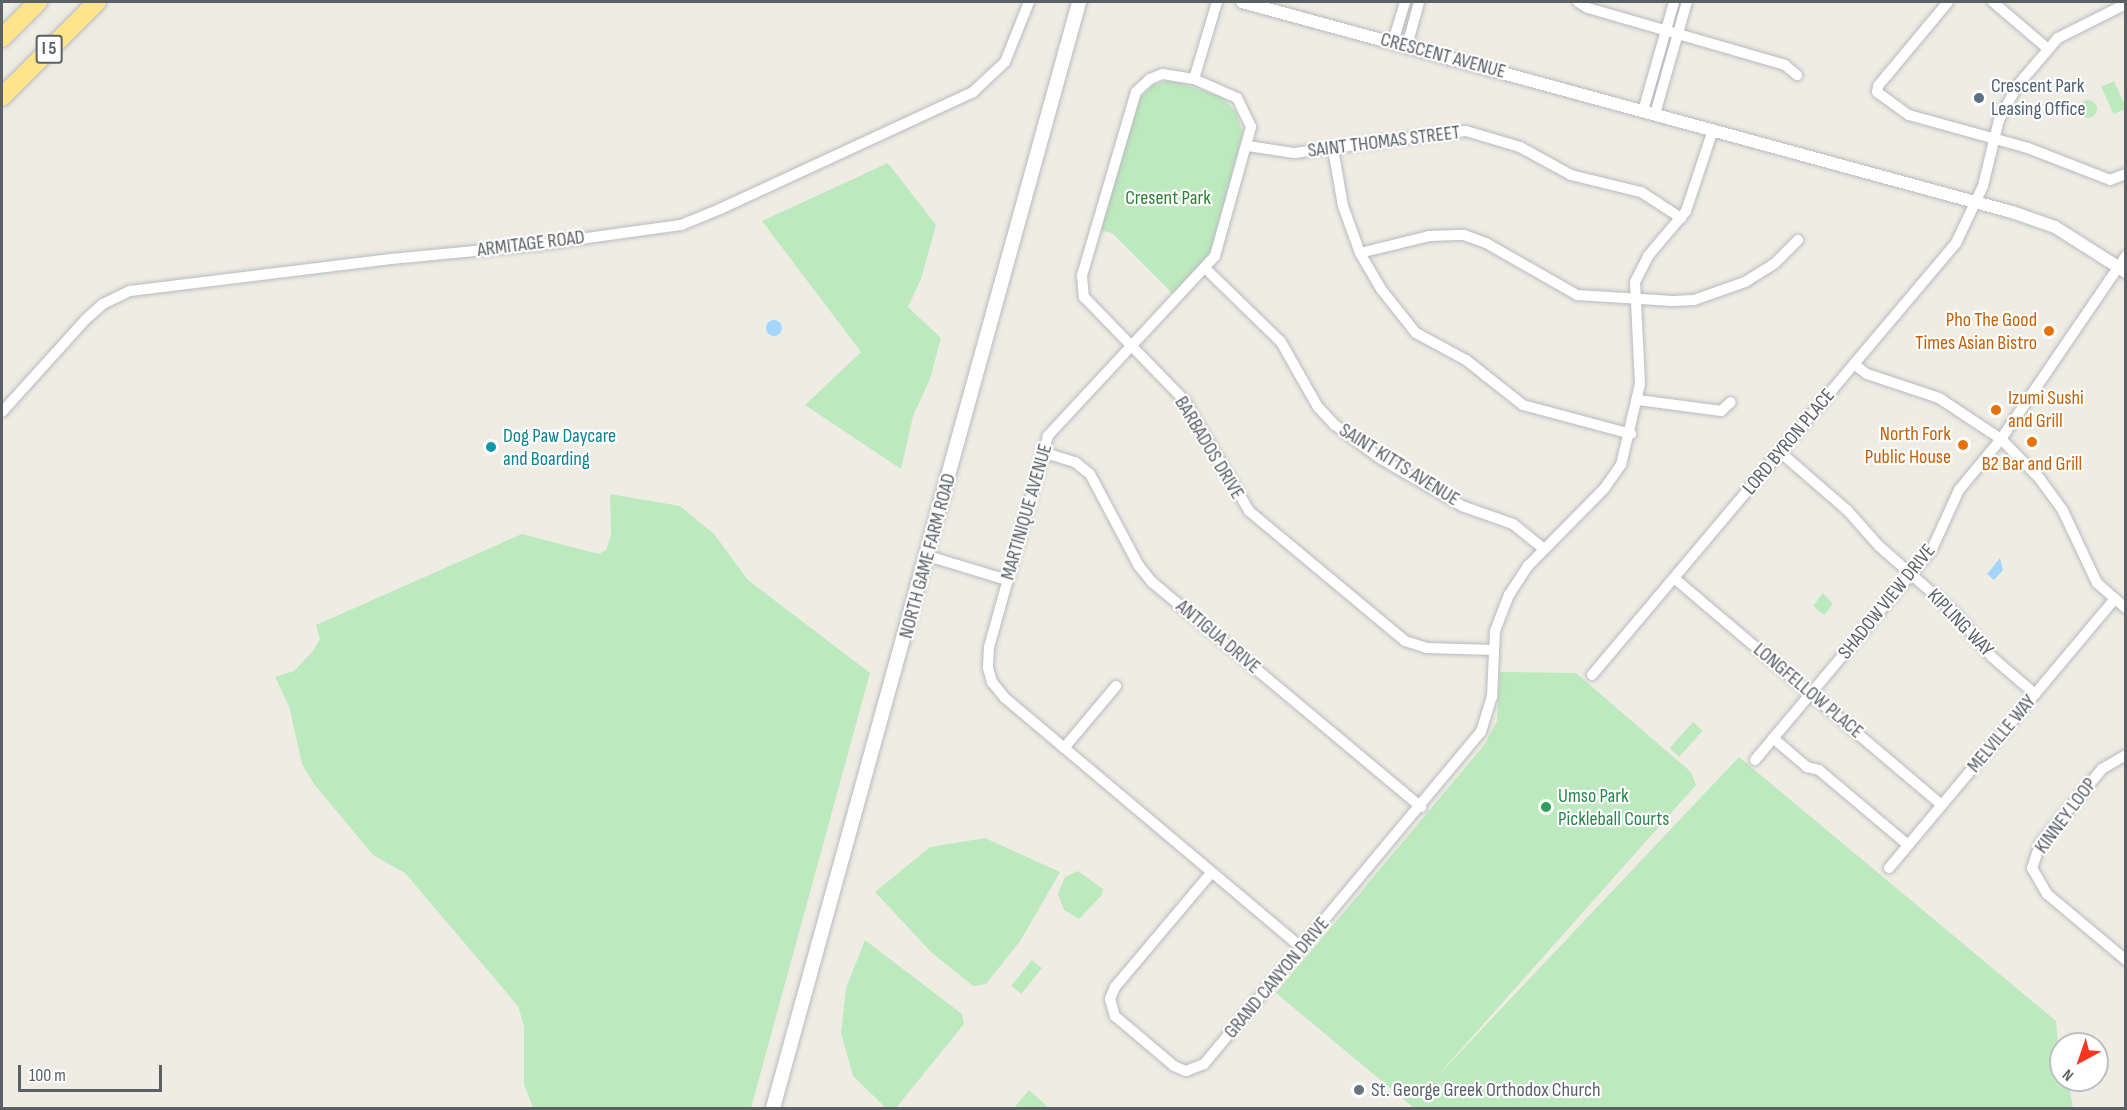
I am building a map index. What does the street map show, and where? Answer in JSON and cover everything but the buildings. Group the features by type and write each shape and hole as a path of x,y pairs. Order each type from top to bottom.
{"highway":[{"name":"I 5","path":"2,38 38,2"},
{"name":"I 5","path":"2,97 97,2"}],"main road":[{"name":"NORTH GAME FARM ROAD","path":"773,1108 928,556 1079,2"}],"street":[{"name":"ARMITAGE ROAD","path":"2,412 85,320 111,299 130,291 391,259 537,245 681,225 974,92 1005,62 1029,2"},
{"path":"1194,79 1217,2"},
{"name":"CRESCENT AVENUE","path":"1242,2 1713,130 1976,196 2055,227 2123,265"},
{"path":"1393,42 1405,2"},
{"path":"1407,46 1419,2"},
{"path":"1578,2 1588,8 1785,65 1797,75"},
{"path":"1649,112 1674,2"},
{"path":"1649,112 1687,2"},
{"path":"1948,2 1876,91 1904,113 1994,138 2110,180 2126,174"},
{"path":"1993,2 2048,49"},
{"path":"1976,196 1988,169 1994,138 2013,92 2063,34 2126,4"},
{"name":"BARBADOS DRIVE","path":"1194,79 1168,74 1148,77 1134,96 1081,281 1091,308 1184,400 1245,507 1396,634 1427,648 1493,650"},
{"name":"MARTINIQUE AVENUE","path":"1194,79 1224,89 1241,103 1251,127 1248,146 1215,256 1207,270 1057,423 1042,452 1007,580 989,647 989,676 1000,693 1302,948"},
{"name":"GRAND CANYON DRIVE","path":"1211,873 1111,992 1115,1016 1166,1059 1186,1071 1204,1064 1421,807 1481,732 1492,697 1493,650 1499,615 1518,581 1544,549 1610,482 1621,465 1631,434 1638,400 1640,350 1634,300 1640,270 1681,218 1694,194 1713,130"},
{"name":"SAINT THOMAS STREET","path":"1248,146 1287,153 1466,131 1520,147 1571,174 1641,192 1681,218"},
{"path":"1333,149 1343,206 1360,253 1381,289 1416,333 1466,360 1509,397 1540,411 1631,434"},
{"name":"LORD BYRON PLACE","path":"1592,675 1956,243 1976,196"},
{"path":"1360,253 1429,236 1464,235 1486,243 1567,291 1590,298 1694,300 1729,290 1763,272 1798,240"},
{"name":"SHADOW VIEW DRIVE","path":"1755,760 1935,544 1959,490 2001,439 2123,265"},
{"name":"SAINT KITTS AVENUE","path":"1207,270 1281,342 1318,407 1335,425 1375,455 1462,506 1513,524 1544,549"},
{"path":"1854,364 1864,373 1939,398 2001,439 2053,496 2075,532 2094,578 2126,608"},
{"path":"1638,400 1721,411 1731,402"},
{"name":"ANTIGUA DRIVE","path":"1042,452 1075,462 1090,474 1139,566 1152,582 1421,807"},
{"name":"KIPLING WAY","path":"1780,452 1848,511 1911,575 1955,613 1992,657 2035,694"},
{"path":"928,556 1007,580"},
{"name":"LONGFELLOW PLACE","path":"1674,578 1942,805"},
{"name":"MELVILLE WAY","path":"1889,868 2115,599"},
{"path":"1064,748 1116,686"},
{"path":"1773,738 1807,767 1819,770 1908,845"},
{"name":"KINNEY LOOP","path":"2126,755 2102,769 2036,850 2032,868 2048,894 2126,960"}],"green space":[{"name":"Cresent Park","path":"1171,80 1222,97 1236,112 1243,133 1210,254 1173,294 1112,233 1100,230 1138,100 1153,85"},
{"path":"2114,81 2126,108 2113,114 2101,87"},
{"path":"2084,100 2092,100 2097,105 2095,116 2084,118 2079,113 2079,105"},
{"path":"888,163 936,225 921,279 908,307 941,338 930,379 913,416 901,469 805,405 861,352 762,221"},
{"path":"610,494 680,506 714,534 748,580 870,673 751,1108 533,1108 524,1084 524,1026 518,1006 405,873 373,855 314,784 302,764 289,706 275,677 294,671 313,651 320,639 316,625 522,534 599,554 606,550 611,535"},
{"path":"1823,593 1833,604 1824,615 1813,606"},
{"path":"1500,672 1576,673 1691,772 1696,785 1431,1083 1739,757 2056,1021 2057,1032 2049,1032 2049,1092 2070,1092 2073,1108 1414,1108 1276,993 1485,744 1497,721"},
{"path":"1693,722 1703,731 1679,757 1670,748"},
{"path":"985,838 1060,872 1021,940 986,984 973,986 931,952 875,892 930,847"},
{"path":"1078,871 1103,889 1102,895 1079,919 1064,910 1058,894 1065,877"},
{"path":"865,940 962,1014 964,1024 896,1108 886,1108 853,1076 841,1033 846,988"},
{"path":"1032,960 1042,968 1021,994 1011,986"},
{"path":"1029,1090 1047,1106 1045,1108 1014,1108"}],"water":[{"path":"774,320 782,328 774,336 766,328"},
{"path":"2000,558 2003,570 1994,580 1987,574"}],"place":[{"name":"Crescent Park Leasing Office","path":"1979,98"},
{"name":"Pho The Good Times Asian Bistro","path":"2049,331"},
{"name":"Izumi Sushi and Grill","path":"1996,410"},
{"name":"B2 Bar and Grill","path":"2032,442"},
{"name":"North Fork Public House","path":"1963,445"},
{"name":"Dog Paw Daycare and Boarding","path":"491,447"},
{"name":"Umso Park Pickleball Courts","path":"1546,807"},
{"name":"St. George Greek Orthodox Church","path":"1359,1090"}]}
